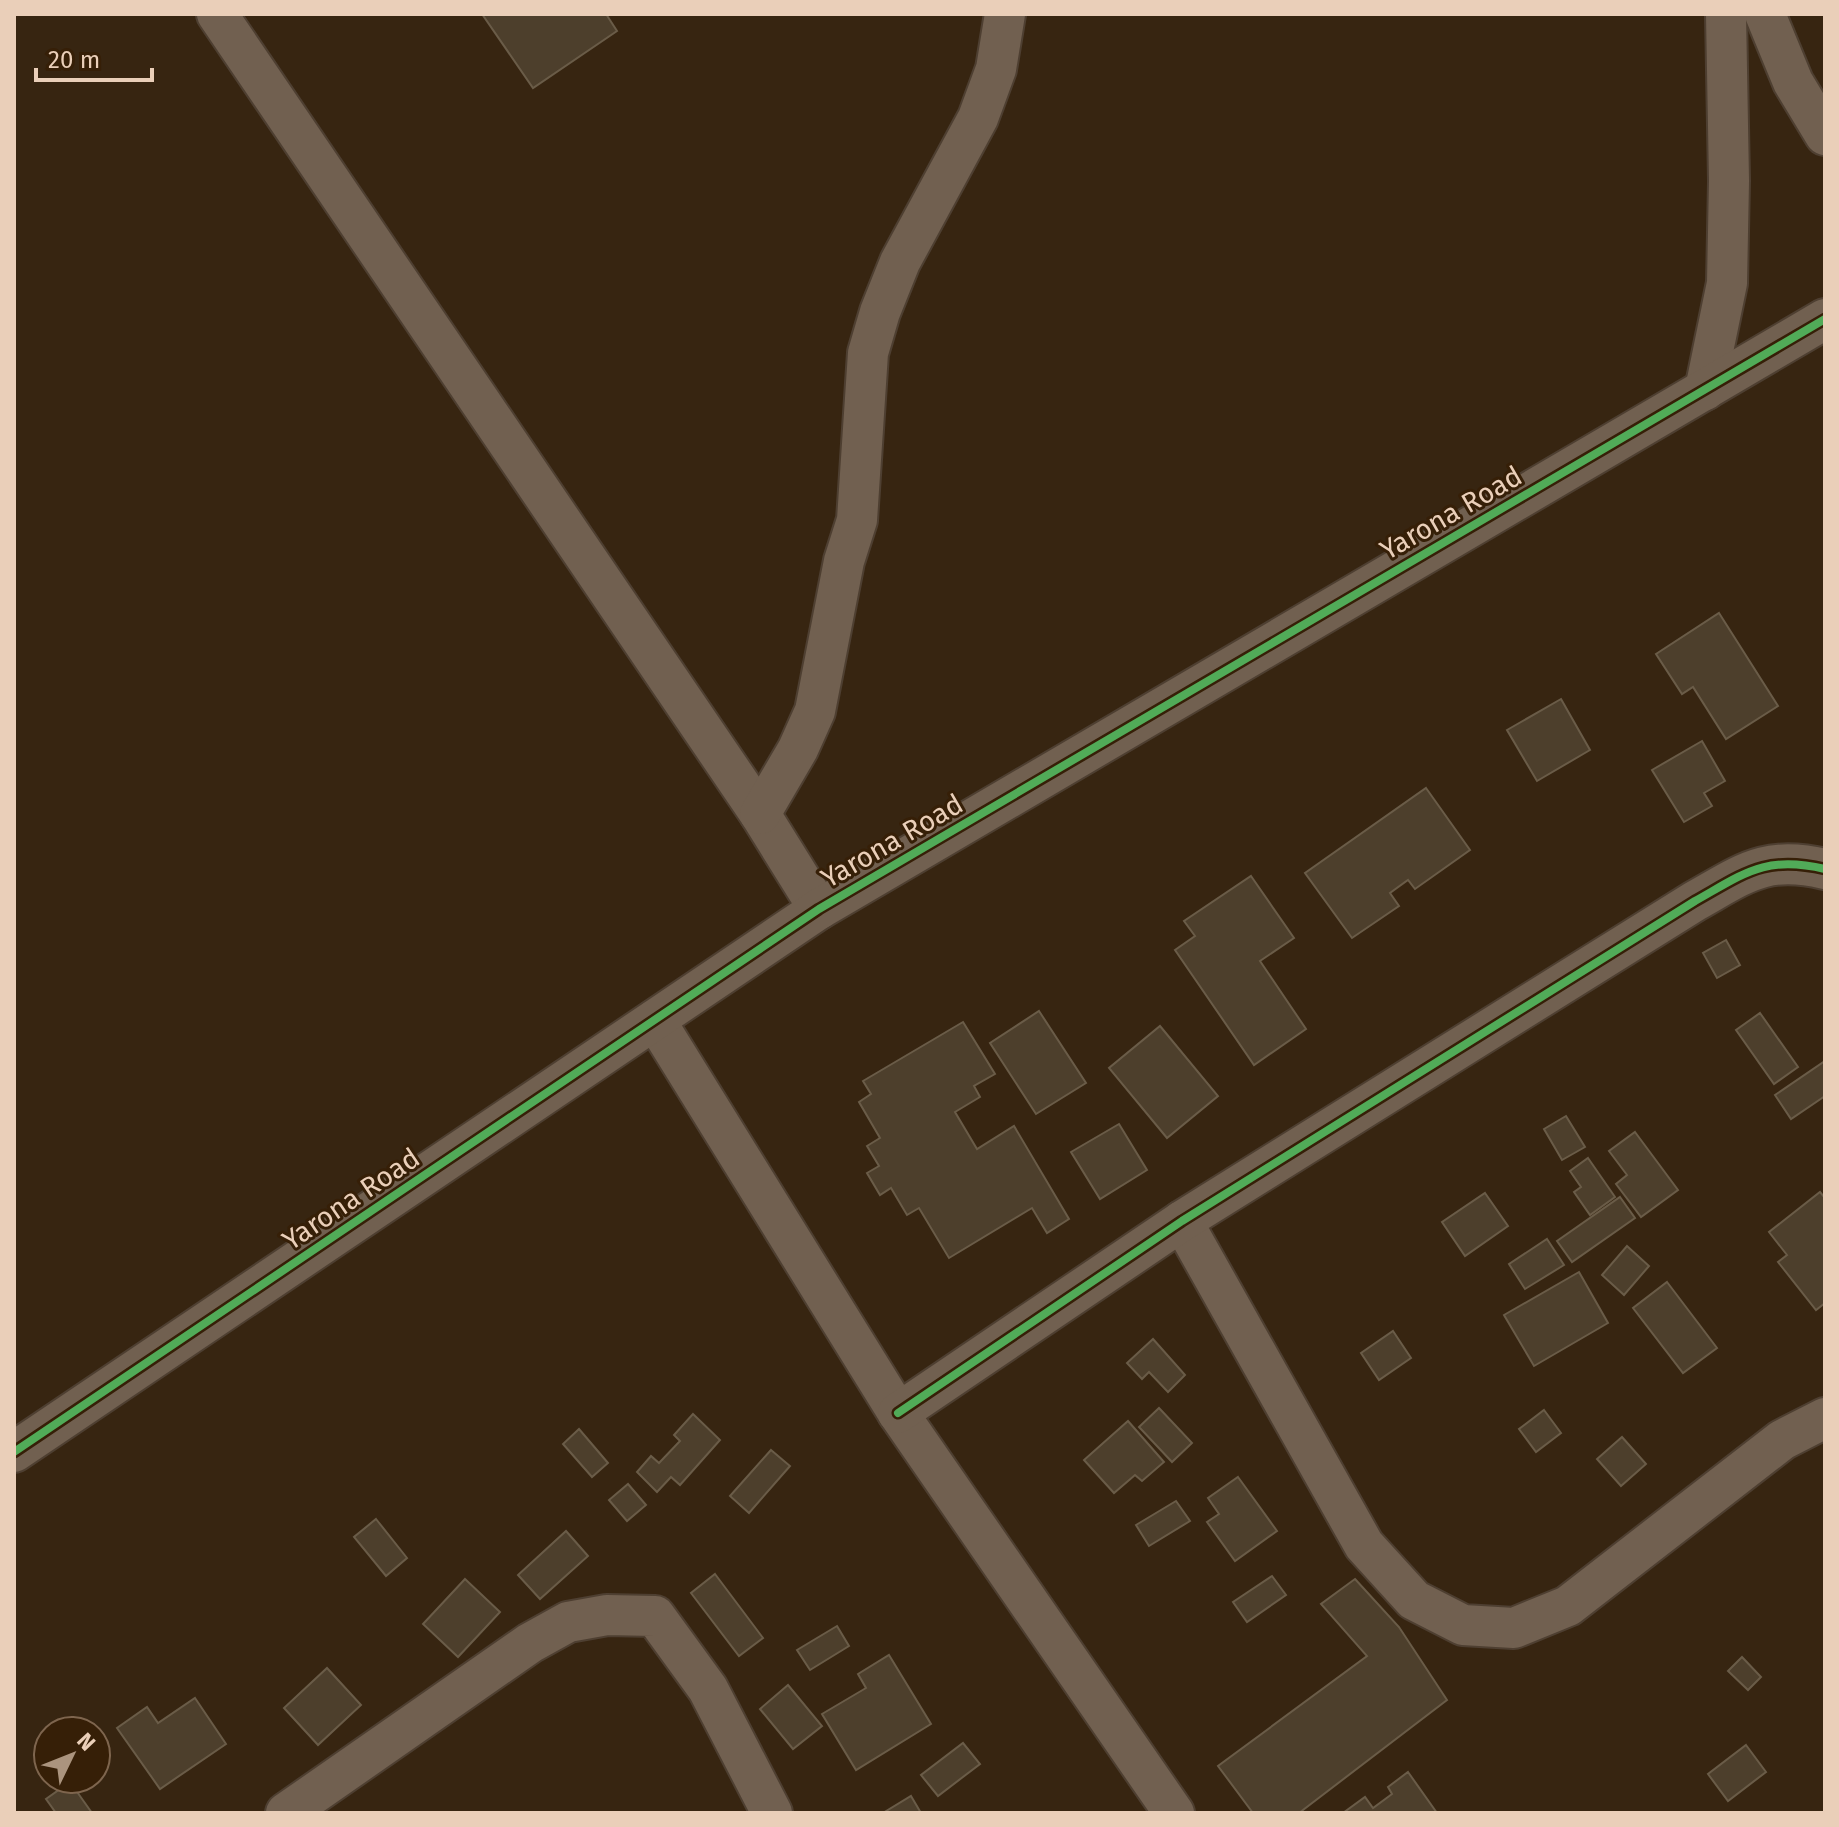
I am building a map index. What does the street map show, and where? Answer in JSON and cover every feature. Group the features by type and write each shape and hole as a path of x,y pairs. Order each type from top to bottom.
{"street":[{"path":"217,14 760,814 819,909"},
{"path":"760,814 798,749 815,711 844,561 857,520 868,353 880,312 900,262 978,118 996,69 1005,14"},
{"path":"1705,390 1727,283 1726,14"},
{"path":"1765,14 1793,82 1825,135"},
{"name":"Yarona Road","path":"14,1452 819,909 1825,319"},
{"path":"898,1413 1182,1221 1695,901 1755,868 1798,863 1825,869"},
{"path":"655,1020 898,1413 1174,1813"},
{"path":"1182,1221 1364,1545 1414,1600 1463,1625 1514,1628 1568,1606 1782,1440 1825,1418"},
{"path":"286,1813 530,1643 568,1622 607,1615 655,1616 708,1689 772,1813"}],"building":[{"path":"482,14 606,14 617,31 533,88"},
{"path":"1719,613 1778,706 1726,739 1693,687 1682,694 1656,654"},
{"path":"1561,699 1590,750 1537,781 1507,730"},
{"path":"1702,741 1725,781 1704,793 1712,806 1684,822 1652,770"},
{"path":"1426,788 1470,850 1415,889 1408,880 1390,893 1399,906 1352,938 1305,873"},
{"path":"1251,876 1294,938 1260,961 1306,1029 1254,1065 1175,950 1195,936 1184,921"},
{"path":"1726,940 1740,965 1717,978 1703,953"},
{"path":"1039,1011 1086,1083 1036,1114 990,1043"},
{"path":"1760,1013 1798,1067 1774,1084 1736,1030"},
{"path":"963,1022 995,1074 974,1086 980,1097 955,1112 977,1149 1014,1126 1069,1219 1047,1233 1032,1208 949,1258 919,1208 907,1215 891,1188 880,1195 867,1173 879,1166 867,1146 880,1138 859,1102 871,1094 863,1081"},
{"path":"1160,1026 1218,1096 1167,1138 1109,1068"},
{"path":"1825,1061 1825,1096 1791,1119 1775,1095"},
{"path":"1566,1116 1585,1147 1562,1160 1544,1129"},
{"path":"1119,1124 1147,1170 1100,1199 1071,1152"},
{"path":"1635,1132 1678,1190 1641,1217 1616,1184 1627,1175 1609,1151"},
{"path":"1588,1158 1615,1197 1590,1215 1574,1192 1581,1187 1570,1171"},
{"path":"1820,1192 1825,1198 1825,1303 1816,1310 1778,1262 1787,1255 1769,1232"},
{"path":"1485,1193 1508,1226 1465,1256 1442,1222"},
{"path":"1620,1197 1635,1218 1572,1262 1557,1241"},
{"path":"1547,1239 1564,1265 1525,1289 1509,1264"},
{"path":"1627,1246 1649,1266 1624,1295 1602,1275"},
{"path":"1579,1272 1608,1323 1534,1366 1504,1315"},
{"path":"1667,1282 1717,1348 1683,1373 1633,1308"},
{"path":"1393,1331 1411,1358 1379,1380 1361,1353"},
{"path":"1153,1339 1185,1375 1168,1392 1149,1372 1142,1379 1127,1363"},
{"path":"1159,1408 1192,1443 1172,1462 1139,1427"},
{"path":"1544,1410 1561,1433 1536,1452 1519,1429"},
{"path":"693,1414 720,1440 680,1485 671,1477 657,1492 637,1472 651,1456 659,1463 680,1441 674,1435"},
{"path":"1128,1421 1164,1462 1142,1481 1135,1475 1114,1493 1084,1460"},
{"path":"579,1429 608,1463 592,1477 563,1444"},
{"path":"1622,1437 1646,1464 1621,1486 1597,1459"},
{"path":"771,1450 790,1466 749,1513 730,1496"},
{"path":"1238,1477 1277,1531 1235,1561 1207,1522 1219,1514 1208,1498"},
{"path":"628,1484 646,1505 627,1521 609,1500"},
{"path":"1176,1501 1190,1521 1149,1546 1136,1525"},
{"path":"376,1519 407,1558 386,1576 354,1537"},
{"path":"566,1531 588,1556 540,1599 518,1575"},
{"path":"715,1574 763,1638 739,1656 691,1593"},
{"path":"1272,1576 1286,1595 1247,1622 1233,1602"},
{"path":"465,1579 500,1612 458,1657 423,1624"},
{"path":"1355,1579 1399,1627 1447,1700 1299,1813 1253,1813 1218,1766 1367,1656 1321,1604"},
{"path":"837,1626 849,1646 810,1670 797,1650"},
{"path":"889,1655 931,1724 856,1770 822,1714 866,1688 858,1674"},
{"path":"1742,1657 1761,1677 1748,1690 1728,1671"},
{"path":"327,1668 361,1705 318,1745 284,1708"},
{"path":"788,1685 822,1726 793,1749 760,1709"},
{"path":"195,1698 226,1744 160,1789 117,1728 147,1707 158,1723"},
{"path":"963,1743 980,1764 938,1796 921,1775"},
{"path":"1746,1745 1766,1772 1728,1801 1708,1774"},
{"path":"1408,1772 1437,1813 1343,1813 1365,1797 1373,1808 1392,1794 1388,1787"},
{"path":"52,1795 79,1795 92,1813 56,1813 46,1799"},
{"path":"911,1796 921,1813 883,1813"}],"cycle path":[{"path":"14,1452 819,909 1825,319"},
{"path":"898,1413 1182,1221 1695,901 1756,869 1786,864 1825,869"}]}
